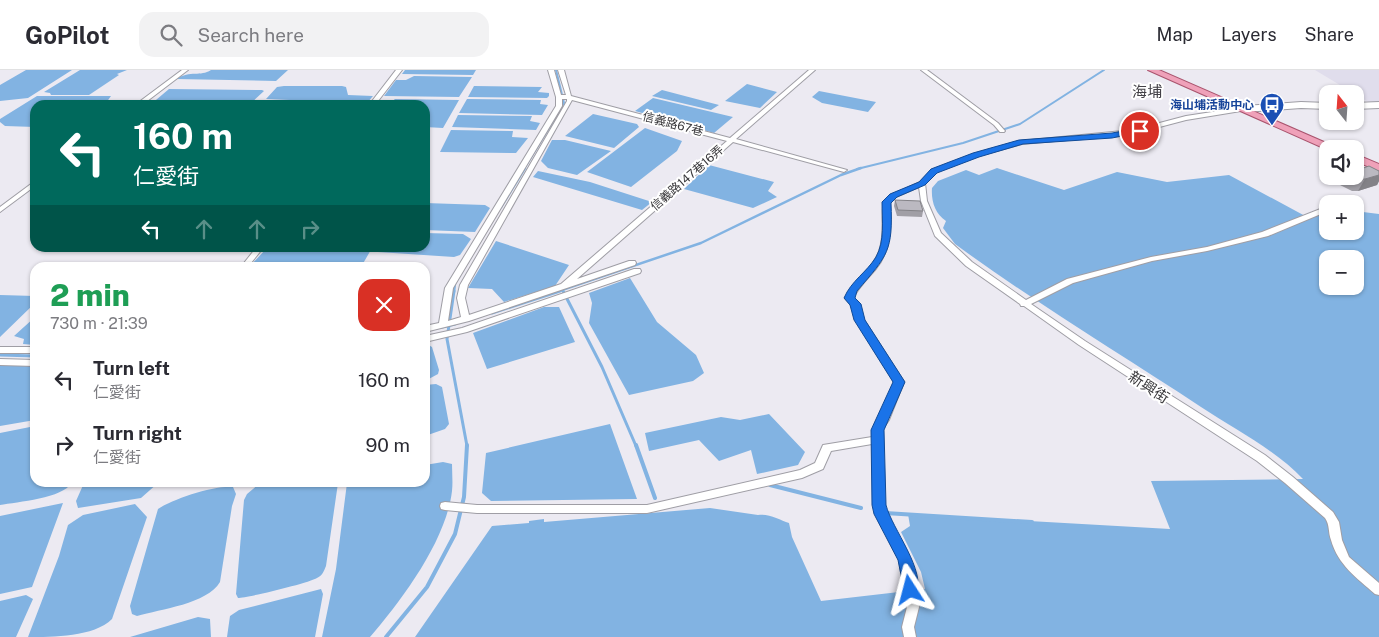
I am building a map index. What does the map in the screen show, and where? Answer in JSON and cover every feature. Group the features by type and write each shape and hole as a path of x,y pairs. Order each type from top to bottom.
{"main road":[{"path":"1152,70 1319,142"},
{"path":"1364,162 1379,168"}],"street":[{"path":"145,100 185,70"},
{"path":"376,100 399,70"},
{"path":"446,325 449,288 559,106 559,97 551,70"},
{"path":"463,320 461,300 464,285 563,115 569,97 561,70"},
{"name":"信義路147巷16弄","path":"564,286 812,70"},
{"path":"924,70 996,124 1002,131"},
{"name":"信義路67巷","path":"559,97 569,97 844,170"},
{"path":"1364,106 1379,105"},
{"path":"910,637 908,627 912,607 905,560 881,514 879,505 878,430 899,382 860,320 855,304 849,298 852,290 876,264 883,252 888,232 886,202 894,196 922,183 934,171 976,155 1022,142 1133,132 1186,118 1246,109 1319,106"},
{"name":"新興街","path":"922,183 929,215 943,240 969,264 1082,344 1261,458 1329,515 1334,522 1340,550 1345,560 1379,590"},
{"path":"0,210 30,187"},
{"path":"1024,304 1070,281 1151,259 1207,249 1265,234 1319,212"},
{"path":"248,262 256,252"},
{"path":"430,328 463,320 564,286 634,267 450,334 430,338"},
{"path":"0,350 30,350"},
{"path":"0,362 30,363"},
{"path":"448,506 463,508 646,509 802,474 818,466 827,448 877,440"}],"shaded area":[{"path":"1315,70 1379,70 1379,103 1370,103 1364,99 1364,85 1340,85"}],"water":[{"path":"26,70 72,70 28,98 0,101 0,85"},
{"path":"80,70 127,70 117,74 119,75 89,95 51,95 44,92"},
{"path":"211,70 288,70 276,81 176,79 181,76"},
{"path":"405,70 476,70 473,75 402,74"},
{"path":"414,76 472,77 459,97 384,96 396,80 406,80"},
{"path":"747,84 777,92 760,108 725,101"},
{"path":"342,86 346,87 348,95 373,96 370,100 266,99 277,87"},
{"path":"474,86 542,87 538,92 549,93 549,96 547,98 468,97"},
{"path":"169,89 264,91 254,100 156,100"},
{"path":"662,90 719,105 711,110 652,96"},
{"path":"819,91 876,102 868,112 822,103 812,97"},
{"path":"37,96 111,96 108,100 31,100"},
{"path":"653,98 733,117 714,133 635,111"},
{"path":"395,99 459,100 443,128 430,127 430,100 394,100"},
{"path":"467,99 541,100 540,104 548,105 542,115 459,113"},
{"path":"30,100 30,127 5,126 0,122 0,119"},
{"path":"593,114 637,124 639,127 614,148 565,136"},
{"path":"458,115 532,116 530,121 540,123 536,130 452,127"},
{"path":"645,128 682,141 677,151 631,187 587,172"},
{"path":"451,130 513,131 512,137 528,138 516,153 440,152"},
{"path":"552,140 565,140 611,151 577,175 548,168 541,161"},
{"path":"709,165 774,182 768,191 777,197 753,208 684,189"},
{"path":"997,168 1064,190 1117,172 1167,182 1229,175 1307,217 1319,213 1319,240 1364,240 1364,212 1379,214 1379,637 415,637 492,526 529,523 529,521 544,519 544,522 710,508 770,516 789,523 792,537 821,601 925,589 921,572 901,532 910,526 908,514 1170,529 1151,481 1303,479 1268,449 1046,307 955,244 943,228 946,221 934,207 932,188 938,181 966,170 979,175"},
{"path":"538,171 590,182 652,202 642,210 533,177"},
{"path":"430,203 485,205 490,208 475,232 430,230"},
{"path":"430,233 463,234 471,239 460,255 454,257 378,252 430,252"},
{"path":"496,241 569,265 555,286 504,302 492,289 468,288"},
{"path":"263,252 370,252 364,262 254,262"},
{"path":"630,278 657,322 696,355 704,373 693,381 629,395 589,323 592,303 589,293"},
{"path":"0,295 30,296 30,308 0,337"},
{"path":"544,307 559,307 575,342 487,369 473,333"},
{"path":"30,322 30,345 23,344 24,339 14,336"},
{"path":"430,346 439,370 438,374 430,378"},
{"path":"0,365 30,366 30,421 0,426"},
{"path":"436,384 442,387 449,424 445,429 430,434 430,385"},
{"path":"769,414 805,452 798,465 757,474 751,450 719,461 699,440 649,451 645,433 721,417 740,420"},
{"path":"610,424 637,499 491,501 482,493 486,453"},
{"path":"30,427 30,487 67,488 50,496 0,505 0,433"},
{"path":"443,462 452,464 452,491 441,530 421,569 370,637 322,637 336,569 346,487 430,487 430,464"},
{"path":"82,487 153,487 141,498 78,508 76,501"},
{"path":"233,487 236,494 232,506 220,582 205,596 183,605 137,616 132,614 130,606 158,509 194,494 216,488"},
{"path":"255,487 337,487 326,566 320,576 278,590 238,598 236,594 244,500 247,494"},
{"path":"63,503 32,587 0,594 0,516"},
{"path":"135,504 147,517 112,619 104,625 84,633 28,637 59,556 68,525 83,515"},
{"path":"321,589 323,594 315,637 227,637 230,616 239,610"},
{"path":"26,595 33,599 16,637 0,637 0,601"},
{"path":"198,617 210,619 211,637 130,637"}],"building":[{"path":"1369,166 1379,171 1379,175 1364,179 1364,168"},
{"path":"895,200 920,201 923,211 898,210"}],"waterway":[{"path":"524,169 564,103 556,70"},
{"path":"861,168 963,143 1020,124 1104,70"},
{"path":"501,207 525,168"},
{"path":"556,292 701,243 841,175 861,168"},
{"path":"454,292 455,283"},
{"path":"449,325 454,291"},
{"path":"492,313 560,291"},
{"path":"563,291 602,367 636,446"},
{"path":"449,325 455,324"},
{"path":"442,327 449,325"},
{"path":"449,325 447,339 467,446"},
{"path":"0,355 30,356"},
{"path":"636,445 655,498"},
{"path":"386,637 427,587 455,534 464,497 467,446"},
{"path":"770,485 861,508"},
{"path":"885,513 1032,522"}],"place":[{"name":"海山埔活動中心","path":"1272,126"}],"district":[{"name":"海埔","path":"1147,91"}],"route":[{"path":"910,590 905,560 881,514 879,505 878,430 899,382 860,320 855,304 849,298 852,290 876,264 885,246 888,232 886,202 894,196 922,183 934,171 976,155 1022,142 1140,131"}]}
